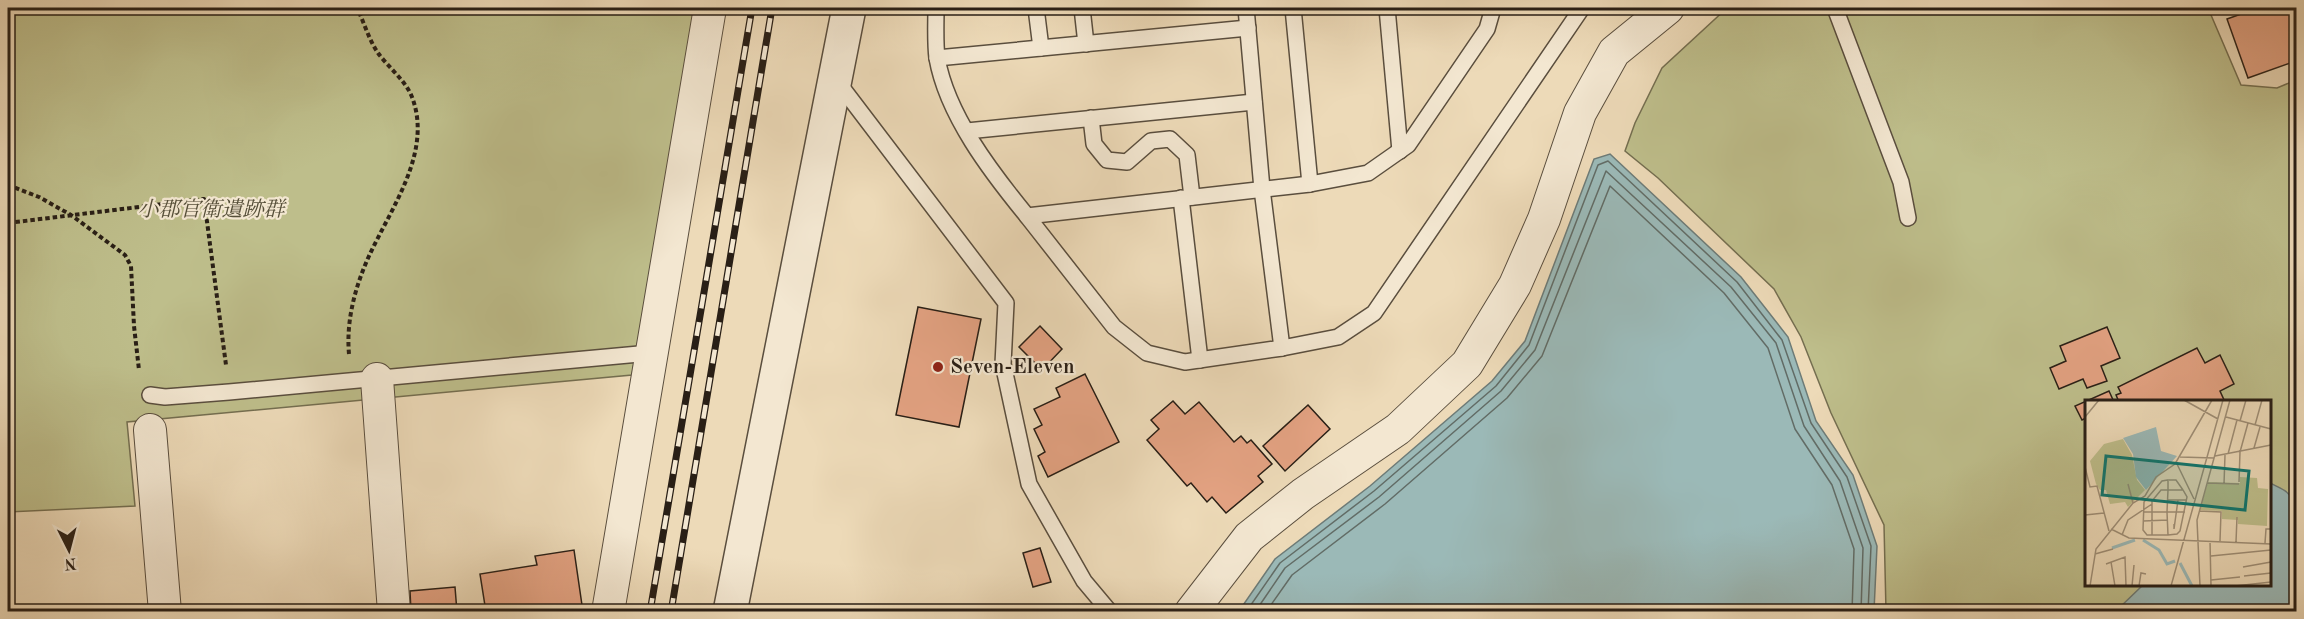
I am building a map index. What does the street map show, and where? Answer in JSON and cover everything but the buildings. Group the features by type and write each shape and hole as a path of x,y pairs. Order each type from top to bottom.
{"street":[{"path":"608,612 710,8"},
{"path":"730,612 849,8"},
{"path":"1191,612 1249,537 1303,494 1398,429 1467,364 1515,285 1544,219 1580,113 1614,52 1668,8"},
{"path":"364,380 394,612"},
{"path":"150,430 165,612"}],"lane":[{"path":"936,8 937,58 953,109 1004,188 1114,327 1148,353 1185,362 1282,348 1338,337 1374,313 1582,8"},
{"path":"1036,8 1041,48"},
{"path":"1082,8 1086,44"},
{"path":"1254,8 1246,8 1262,189 1282,348"},
{"path":"1293,8 1310,184"},
{"path":"1387,8 1400,152"},
{"path":"1027,216 1310,184 1368,173 1408,145 1487,29 1493,8"},
{"path":"1835,8 1901,182 1908,218"},
{"path":"937,58 1248,28"},
{"path":"835,78 1006,303 1003,364 1029,484 1084,580 1110,612"},
{"path":"967,131 1254,102"},
{"path":"1091,118 1094,144 1107,160 1127,162 1151,141 1170,139 1187,155 1186,198 1200,360"},
{"path":"150,395 165,397 229,392 650,353"}],"path":[{"path":"357,8 377,51 411,96 419,130 411,167 368,258 353,302 348,338 364,380"},
{"path":"8,185 39,197 71,215 125,255 131,266 134,326 140,374 150,395"},
{"path":"8,222 204,199 229,392"}],"green space":[{"name":"小郡官衛遺跡群","path":"8,8 696,8 632,375 127,422 135,506 8,512"},
{"path":"1727,8 2208,8 2241,85 2277,88 2296,80 2296,611 1886,611 1884,525 1831,413 1801,337 1774,289 1658,178 1625,151 1635,123 1662,68"}],"water":[{"path":"1610,154 1741,277 1788,337 1816,421 1853,475 1877,546 1874,611 1239,611 1275,559 1370,486 1492,381 1525,341 1594,159"},
{"path":"2271,484 2283,490 2292,499 2297,526 2296,611 2116,611 2142,586 2271,586"}],"railway":[{"path":"650,612 752,8"},
{"path":"671,612 772,8"}],"place":[{"name":"Seven-Eleven","path":"938,367"}]}
